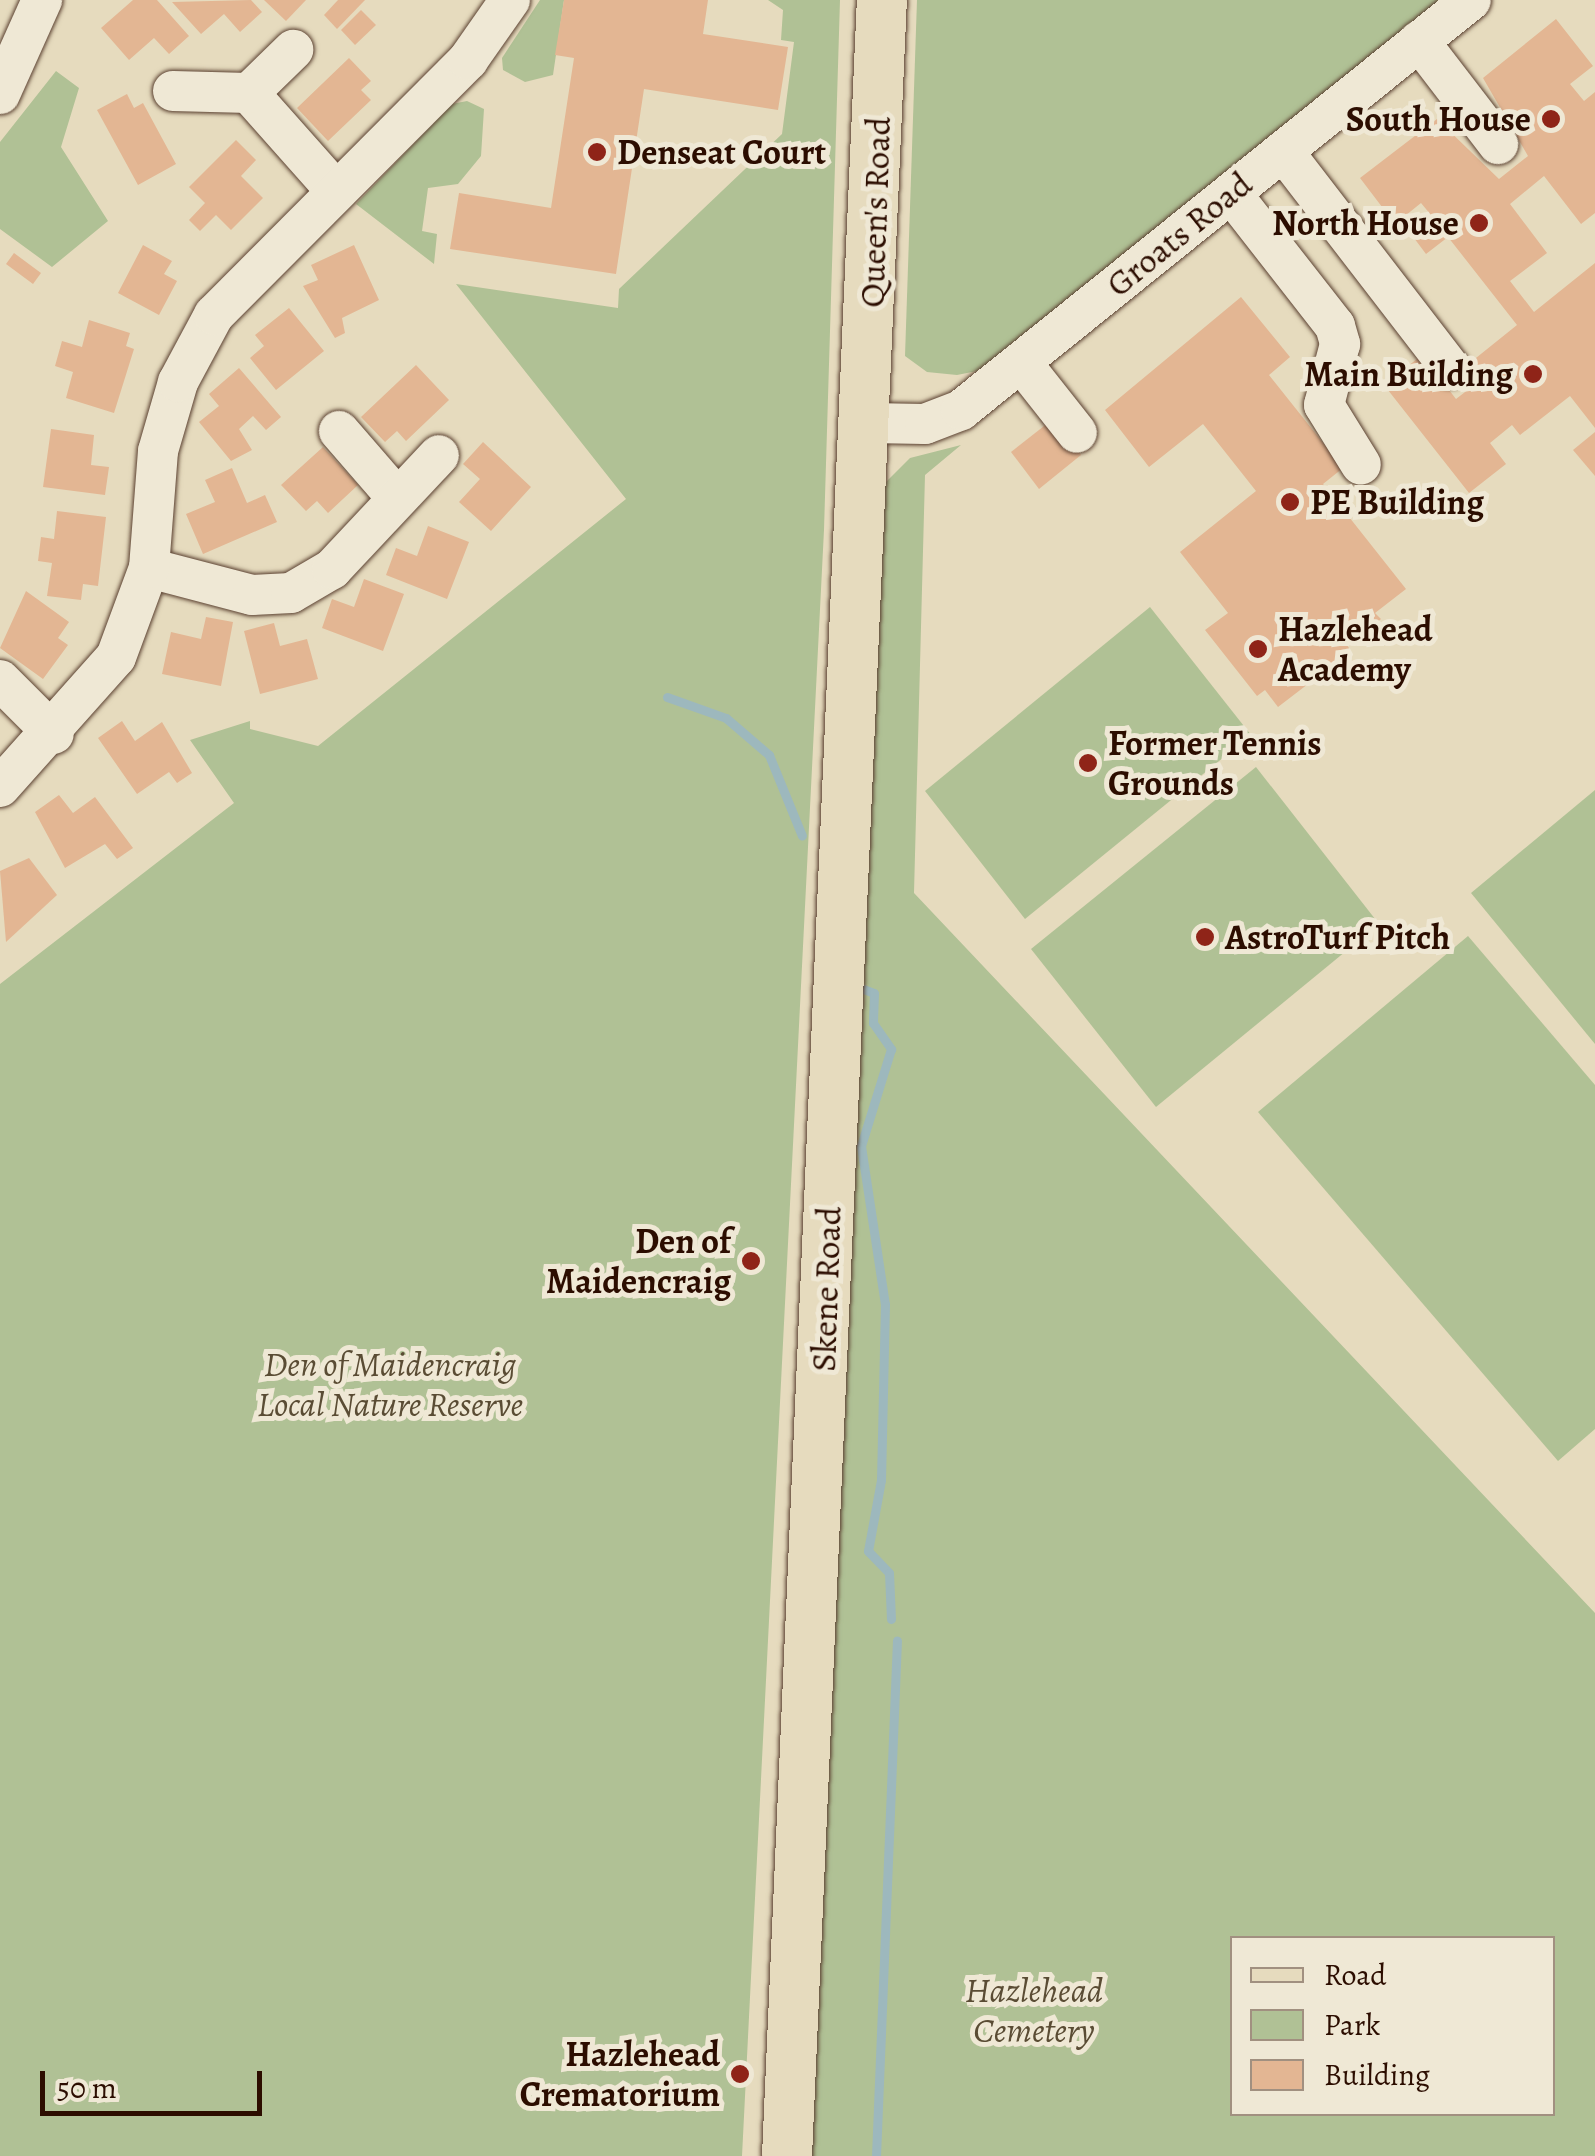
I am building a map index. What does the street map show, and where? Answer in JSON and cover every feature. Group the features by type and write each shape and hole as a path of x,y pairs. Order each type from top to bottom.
{"main road":[{"name":"Queen's Road","path":"869,423 882,0"},
{"name":"Skene Road","path":"787,2156 869,423"}],"street":[{"path":"0,94 42,0"},
{"path":"0,787 54,734 116,657 149,568 158,452 178,382 214,314 468,60 510,0"},
{"name":"Groats Road","path":"869,423 925,424 960,410 1471,0"},
{"path":"1420,41 1498,144"},
{"path":"249,94 293,50"},
{"path":"173,91 249,94 336,191"},
{"path":"1282,151 1450,368"},
{"path":"1230,193 1338,330 1324,405 1361,465"},
{"path":"1021,362 1076,434"},
{"path":"338,431 397,498"},
{"path":"149,568 252,595 292,593 332,568 438,454"},
{"path":"0,680 54,734"}],"green space":[{"path":"540,0 564,0 553,75 525,82 503,70 502,58"},
{"name":"Den of Maidencraig Local Nature Reserve","path":"768,0 840,0 824,530 742,2156 0,2156 0,984 234,803 190,740 250,721 250,729 318,746 626,499 456,284 618,308 619,289 782,134 794,42 781,40 783,10"},
{"path":"917,0 1442,0 987,369 957,375 927,372 905,356"},
{"path":"56,71 79,88 61,147 108,221 52,267 0,229 0,142"},
{"path":"467,101 484,109 481,156 458,184 428,188 422,231 437,234 434,264 356,204 452,104"},
{"name":"Hazlehead Cemetery","path":"961,445 925,475 914,893 1595,1613 1595,2156 808,2156 876,492 910,458"},
{"name":"Former Tennis Grounds","path":"1150,607 1251,735 1025,919 925,791"},
{"name":"AstroTurf Pitch","path":"1256,767 1379,924 1156,1107 1031,949"},
{"path":"1595,790 1595,1044 1471,893"},
{"path":"1468,936 1595,1085 1595,1429 1558,1461 1258,1112"}],"building":[{"path":"133,0 157,0 189,36 169,54 154,38 129,60 101,28"},
{"path":"251,0 262,12 240,32 224,14 201,34 172,2"},
{"path":"264,0 306,0 286,21"},
{"path":"338,0 365,0 337,29 324,15"},
{"name":"Denseat Court","path":"564,0 708,0 703,34 788,47 778,110 644,89 616,274 450,249 459,193 551,208 574,58 555,55"},
{"path":"361,10 376,25 355,45 341,30"},
{"path":"1556,19 1593,66 1570,84 1584,101 1595,92 1595,213 1581,224 1544,176 1510,204 1547,253 1510,281 1534,312 1595,263 1595,428 1570,396 1520,435 1512,425 1490,443 1506,464 1469,493 1384,385 1422,355 1456,399 1478,382 1466,366 1517,325 1448,237 1426,254 1414,238 1436,221 1421,203 1395,224 1360,178 1437,119 1499,179 1528,156 1483,78"},
{"path":"349,58 371,81 361,90 371,100 328,141 297,108"},
{"path":"127,94 134,108 143,103 176,164 138,185 97,110"},
{"path":"236,140 256,160 241,176 263,198 231,230 216,215 200,231 189,220 205,203 189,187"},
{"path":"143,245 172,261 164,274 177,281 159,315 118,293"},
{"path":"354,245 379,300 342,318 345,333 335,338 303,286 318,280 311,265"},
{"path":"14,253 41,273 33,284 6,264"},
{"name":"PE Building","path":"1241,297 1290,357 1269,375 1343,468 1323,484 1406,589 1375,613 1381,619 1347,645 1351,651 1278,707 1265,690 1257,696 1205,630 1228,613 1180,552 1256,491 1203,424 1149,467 1105,410"},
{"path":"289,308 324,351 276,390 250,358 264,346 255,335"},
{"path":"89,320 130,333 126,346 134,349 114,413 66,398 73,372 55,366 62,341 82,347"},
{"path":"416,365 449,400 406,441 397,431 385,442 361,417"},
{"path":"239,368 281,417 266,430 253,416 239,429 252,450 231,461 199,422 219,406 209,394"},
{"path":"1053,419 1081,455 1039,489 1011,452"},
{"path":"51,429 94,435 91,465 109,467 105,495 43,487"},
{"path":"1595,432 1595,476 1573,450"},
{"path":"483,442 531,487 491,531 459,502 480,479 463,464"},
{"path":"323,447 358,485 328,513 317,501 306,511 281,485"},
{"path":"232,468 247,503 265,495 277,522 203,554 186,514 215,502 205,480"},
{"path":"57,511 106,517 98,586 83,584 81,600 47,596 52,563 38,561 41,537 54,539"},
{"path":"428,526 469,542 447,599 386,575 396,548 417,556"},
{"path":"364,579 404,594 383,651 322,628 332,599 354,607"},
{"path":"26,591 69,622 58,638 68,645 43,679 0,648"},
{"path":"206,617 233,622 221,686 162,674 171,632 201,639"},
{"path":"274,623 280,646 307,639 318,679 260,694 244,631"},
{"path":"122,721 135,741 162,722 192,773 177,783 169,772 137,794 98,738"},
{"path":"59,795 73,813 95,797 133,848 117,859 105,844 65,868 35,812"},
{"path":"29,858 57,895 6,942 0,871"}],"waterway":[{"path":"667,697 726,718 769,755 802,836"},
{"path":"853,985 874,993 873,1023 891,1049 861,1146 885,1304 881,1480 868,1551 889,1573 891,1619"},
{"path":"876,2156 897,1640"}],"place":[{"name":"South House","path":"1551,119"},
{"name":"Denseat Court","path":"597,152"},
{"name":"North House","path":"1479,223"},
{"name":"Main Building","path":"1533,374"},
{"name":"PE Building","path":"1290,502"},
{"name":"Hazlehead Academy","path":"1258,649"},
{"name":"Former Tennis Grounds","path":"1088,763"},
{"name":"AstroTurf Pitch","path":"1205,937"},
{"name":"Den of Maidencraig","path":"751,1261"},
{"name":"Hazlehead Crematorium","path":"740,2074"}]}
